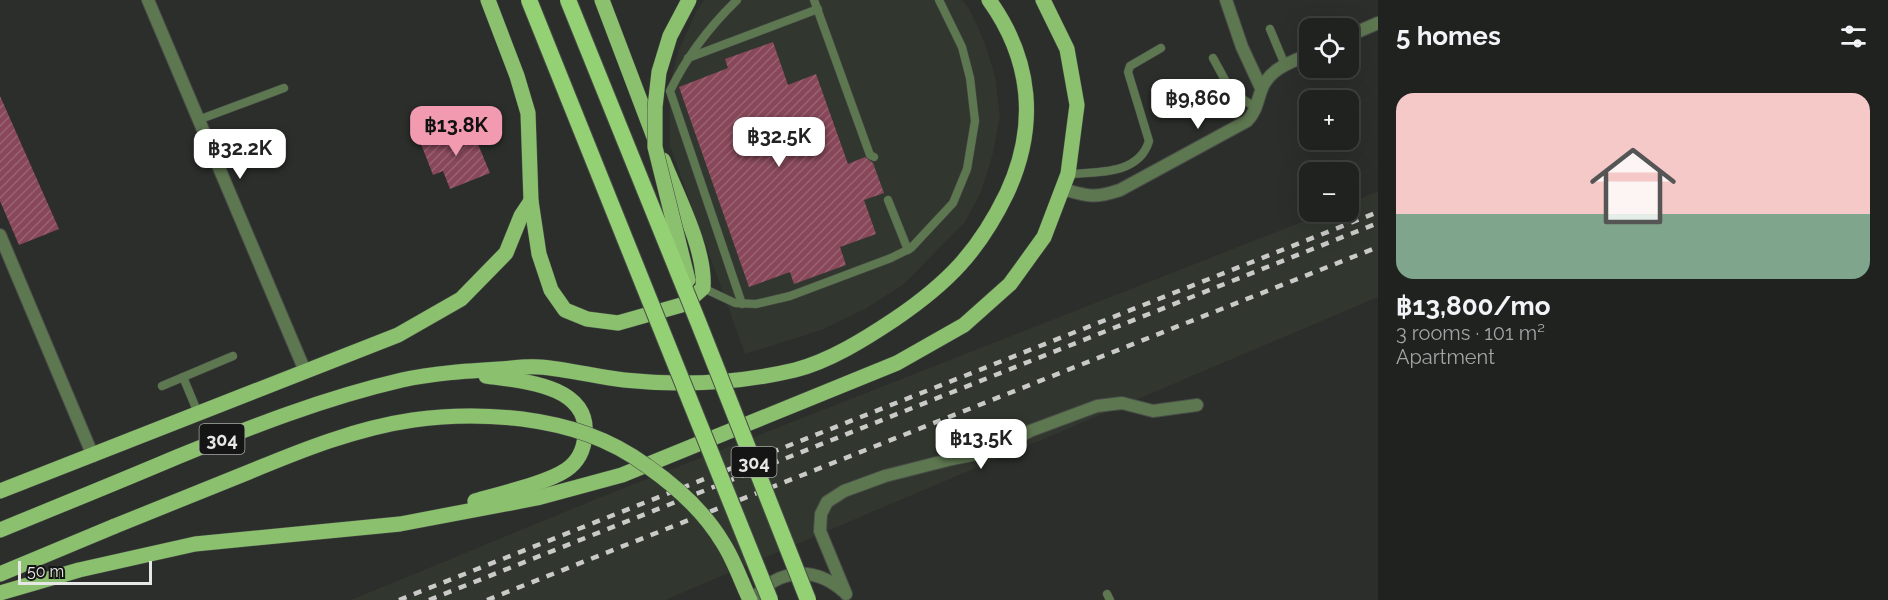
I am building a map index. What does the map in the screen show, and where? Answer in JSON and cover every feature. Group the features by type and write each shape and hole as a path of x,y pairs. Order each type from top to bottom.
{"highway":[{"path":"529,0 770,600"},
{"path":"568,0 699,324"},
{"name":"304","path":"699,324 808,600"}],"main road":[{"path":"488,0 517,76 528,113 531,201 537,248 544,273 551,290 565,310 587,320 618,323 685,304 703,288 704,275 697,246 602,0"},
{"path":"689,0 670,36 659,72 655,107 655,147 664,191 699,324"},
{"path":"452,372 537,367 624,380 688,383 748,379 798,369 841,351 912,308 950,277 976,248 995,218 1011,184 1023,150 1027,117 1026,88 1010,33 989,0"},
{"path":"0,593 79,570 195,544 400,524 537,498 622,475 897,363 964,326 1010,285 1044,237 1068,174 1077,105 1068,49 1043,0"},
{"path":"0,491 398,335 461,299 506,253 521,216 531,201"},
{"path":"400,524 555,477 573,464 584,445 585,430 582,415 574,403 562,393 539,384 452,372"},
{"name":"304","path":"0,530 267,421 338,397 403,380 452,372"},
{"path":"0,574 286,457 366,430 413,420 459,416 502,417 573,428 605,440 637,458 672,483 698,509 723,542 752,600"}],"street":[{"path":"148,0 305,371"},
{"path":"1226,0 1242,48 1261,88"},
{"path":"1359,31 1378,23"},
{"path":"1062,189 1089,196 1101,196 1120,190 1247,121 1256,108 1261,88 1274,71 1299,59"},
{"path":"0,235 93,456"},
{"path":"848,597 820,531 821,514 827,502 844,491 885,476 952,459 992,452 1030,431 1097,406 1122,403 1153,411 1197,405"},
{"path":"752,600 762,589 777,579 795,574 814,574 832,582 848,597"}],"lane":[{"path":"737,0 705,33 670,91 742,304"},
{"path":"814,0 870,155 874,157"},
{"path":"703,288 742,304 756,304 790,296 908,250 953,203 967,169 975,121 970,78 962,47 939,0"},
{"path":"688,58 818,9"},
{"path":"1270,29 1285,65"},
{"path":"1068,174 1109,171 1128,166 1146,151 1149,141 1128,72 1130,66 1161,48"},
{"path":"1213,58 1231,91 1256,108"},
{"path":"198,120 284,87"},
{"path":"888,200 908,250"},
{"path":"162,386 233,356"},
{"path":"183,377 198,413"}],"shaded area":[{"path":"704,0 962,0 970,10 984,41 995,76 1000,116 992,157 981,192 965,222 904,284 865,309 821,330 745,354 670,146 670,84 678,52"},
{"path":"1378,191 1378,297 665,600 351,600 601,497 1302,222 1359,222 1359,199"}],"building":[{"path":"773,42 788,85 816,74 848,164 865,157 873,163 884,193 864,200 876,234 840,247 846,265 794,284 790,272 749,287 679,87 728,68 725,59"},
{"path":"0,96 59,229 19,245 0,201"},
{"path":"470,125 490,173 450,189 443,171 433,175 421,144"}],"railway":[{"path":"399,600 1378,212"},
{"path":"429,600 1378,223"},
{"path":"487,600 1378,247"}]}
